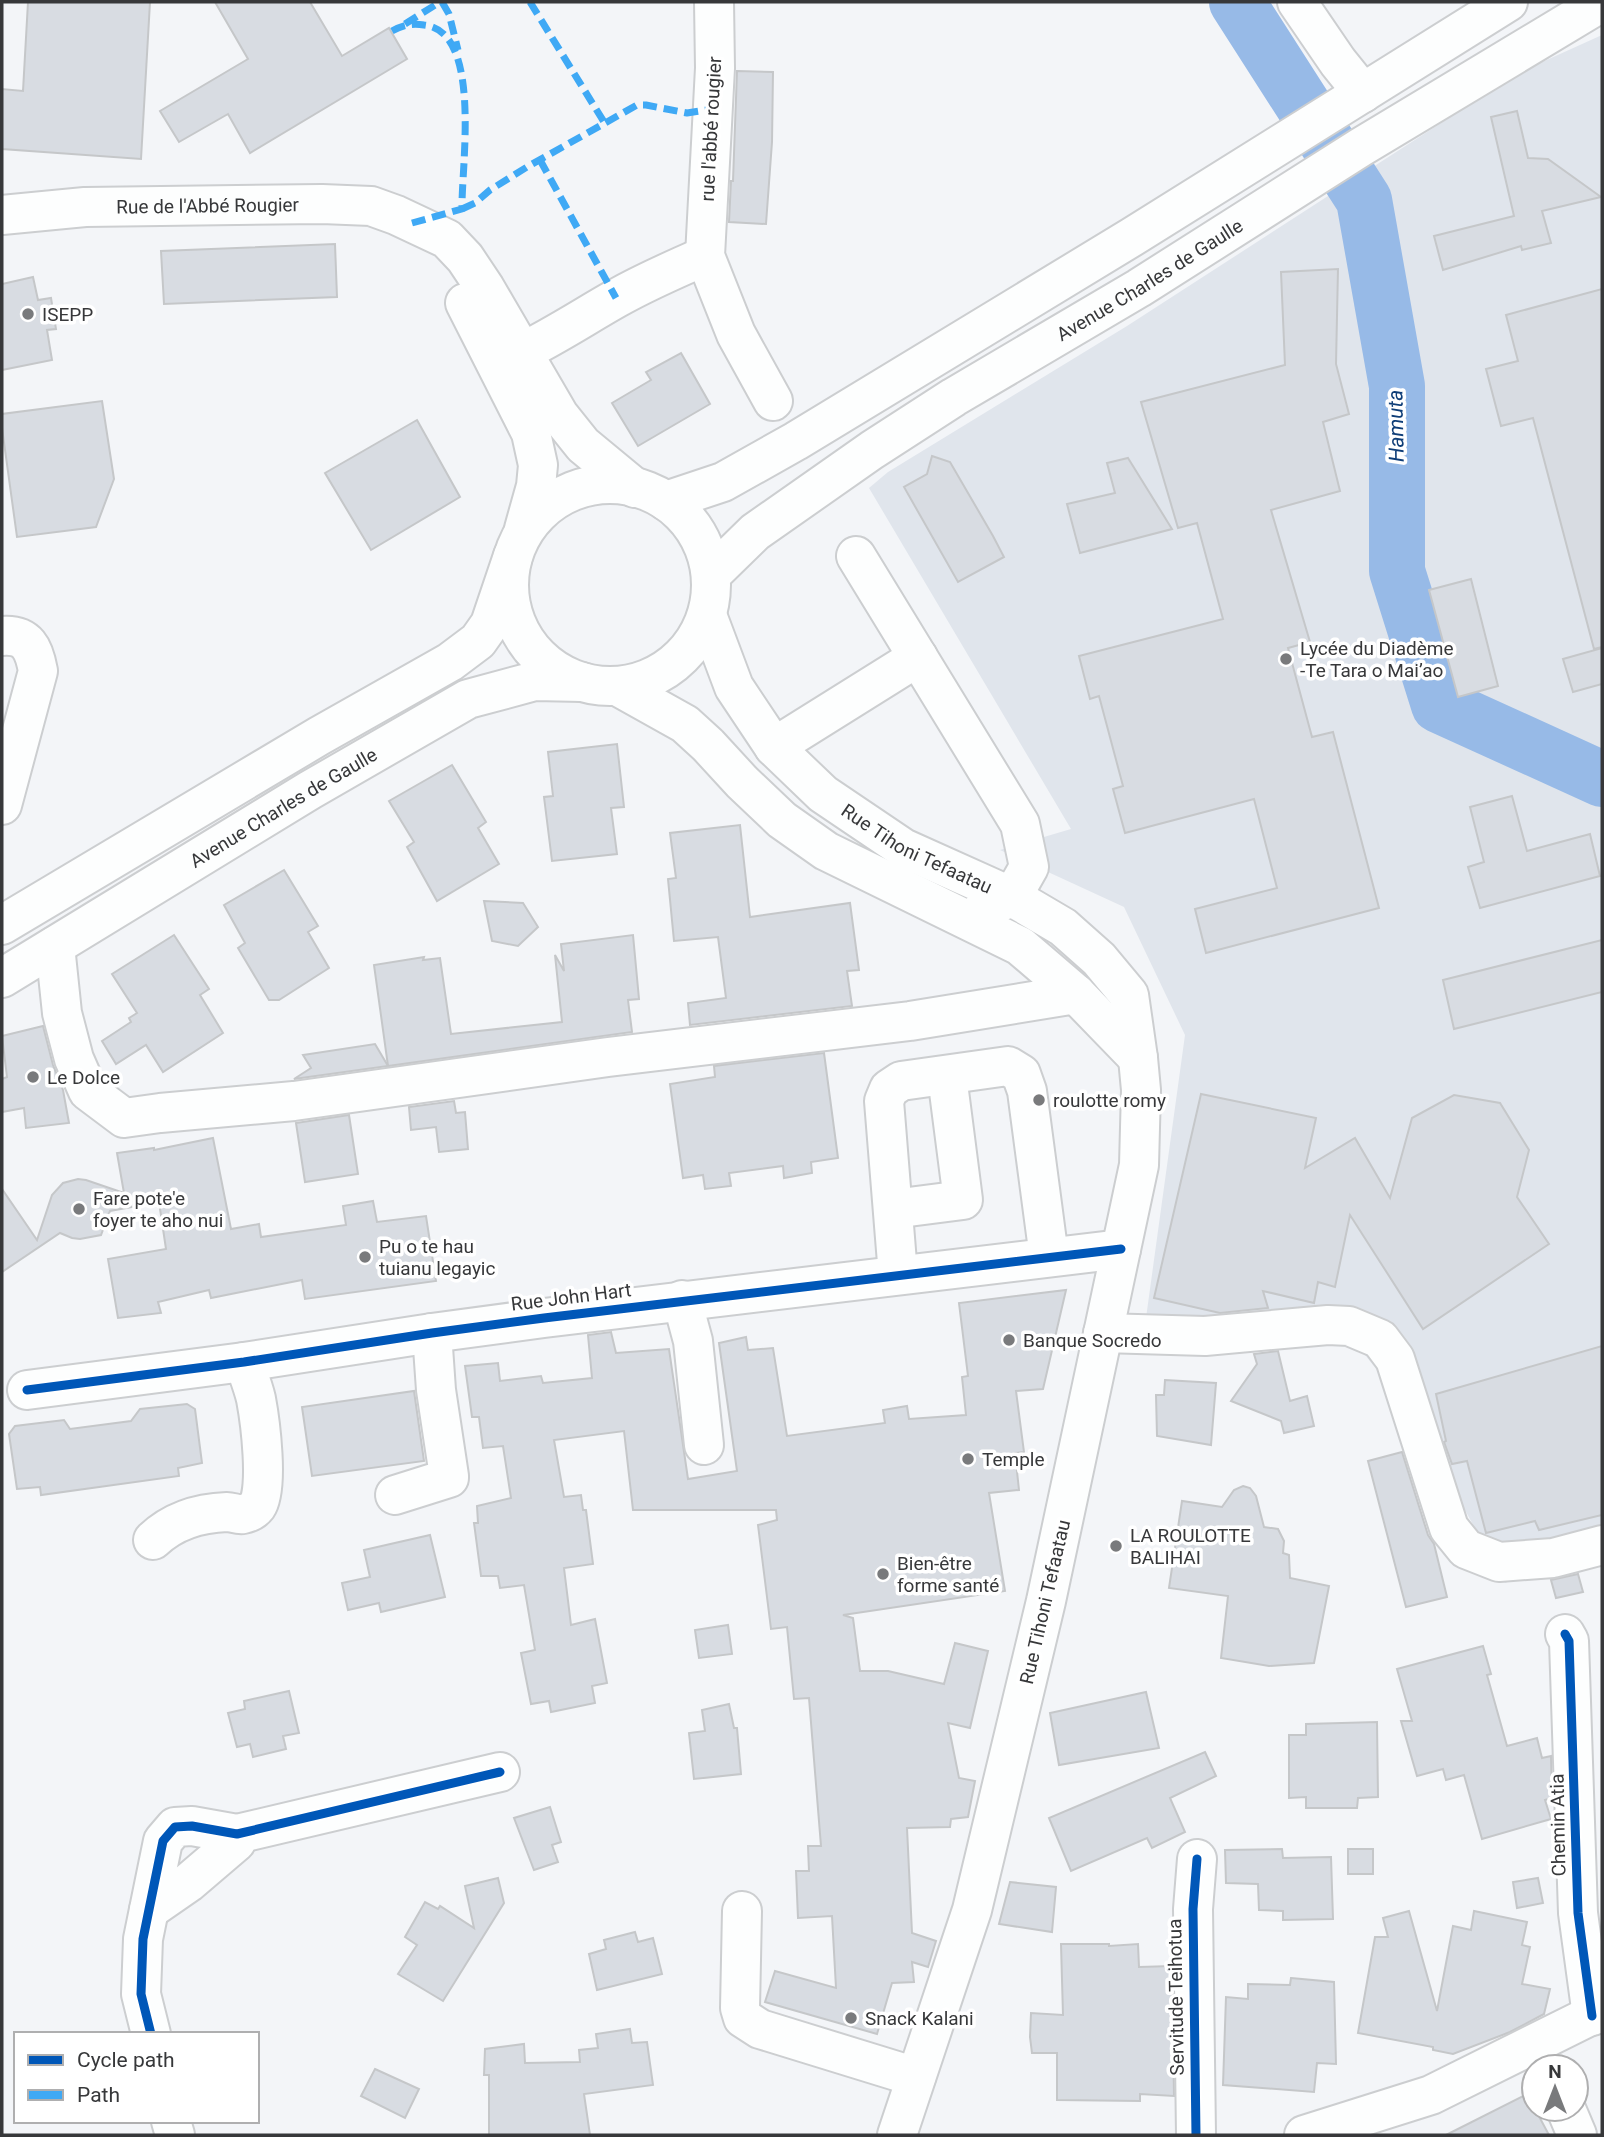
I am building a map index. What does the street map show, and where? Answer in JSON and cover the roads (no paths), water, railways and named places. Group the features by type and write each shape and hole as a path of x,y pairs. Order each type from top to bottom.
{"main road":[{"name":"rue l'abbé rougier","path":"714,2 715,68 705,256 736,334 773,401"},
{"path":"651,495 723,482 796,441 1508,2"},
{"name":"Avenue Charles de Gaulle","path":"711,575 755,532 872,450 954,397 1139,288 1361,147 1602,2"},
{"path":"1312,6 1338,62 1349,102"},
{"name":"Rue de l'Abbé Rougier","path":"2,215 85,207 322,204 371,206 412,223 447,239 465,258 559,415 583,445 651,495"},
{"path":"412,223 463,300 531,433 538,465 536,486 510,569 509,596 515,621 536,655 558,672 599,684 685,724 782,820 826,851 1020,946 1076,994 1138,1058"},
{"path":"522,352 616,298 705,256"},
{"path":"2,925 319,736 450,662 478,640 489,624 518,545 537,515 572,491 614,484 651,495 686,519 708,557 711,589 707,615 694,643 673,665 647,680 599,684"},
{"path":"856,556 1020,824 1029,867 1012,897 959,918"},
{"name":"Rue Tihoni Tefaatau","path":"707,615 734,687 774,747 823,794 903,848 1012,897 1063,927 1099,959 1129,995 1138,1058 1141,1090 1139,1165 1043,1614 972,1910 897,2135"},
{"path":"2,636 25,640 35,651 38,671 2,805"},
{"path":"774,747 918,657"},
{"name":"Avenue Charles de Gaulle","path":"2,978 274,811 468,699 535,681 599,684"},
{"path":"55,946 62,1013 74,1059 88,1091 124,1118 294,1101 608,1057 910,1021 1076,994"},
{"path":"898,1275 884,1101 889,1089 901,1081 1008,1066 1021,1074 1027,1091 1049,1257"},
{"path":"893,1209 963,1200 947,1076"},
{"name":"Rue John Hart","path":"27,1390 682,1300 1121,1249"},
{"path":"682,1300 693,1341 704,1445"},
{"path":"1103,1333 1205,1336 1328,1325 1349,1326 1380,1339 1395,1359 1448,1528 1466,1549 1499,1562 1553,1558 1602,1545"},
{"path":"395,1495 461,1478 436,1390 432,1333"},
{"path":"153,1540 166,1528 196,1515 229,1512 243,1514 258,1505 263,1484 262,1447 256,1400 244,1362"},
{"name":"Chemin Atia","path":"1565,1634 1569,1641 1578,1913 1597,2013"},
{"path":"150,2032 141,1994 143,1939 163,1841 176,1827 192,1826 237,1834 500,1772"},
{"path":"149,1910 214,1862 236,1842 237,1834"},
{"name":"Servitude Teihotua","path":"1196,2135 1193,1909 1197,1859"},
{"path":"742,1911 740,2008 743,2018 760,2029 916,2077"},
{"path":"1545,2053 1597,2013"},
{"path":"1304,2135 1431,2095 1520,2063"}],"waterway":[{"name":"Hamuta","path":"1237,2 1364,200 1397,386 1397,571 1439,705 1602,779"}],"place":[{"name":"ISEPP","path":"28,314"},
{"name":"Lycée du Diadème -Te Tara o Mai’ao","path":"1286,659"},
{"name":"Le Dolce","path":"33,1077"},
{"name":"roulotte romy","path":"1039,1100"},
{"name":"Fare pote'e foyer te aho nui","path":"79,1209"},
{"name":"Pu o te hau tuianu legayic","path":"365,1257"},
{"name":"Banque Socredo","path":"1009,1340"},
{"name":"Temple","path":"968,1459"},
{"name":"LA ROULOTTE BALIHAI","path":"1116,1546"},
{"name":"Bien-être forme santé","path":"883,1574"},
{"name":"Snack Kalani","path":"851,2018"}]}
